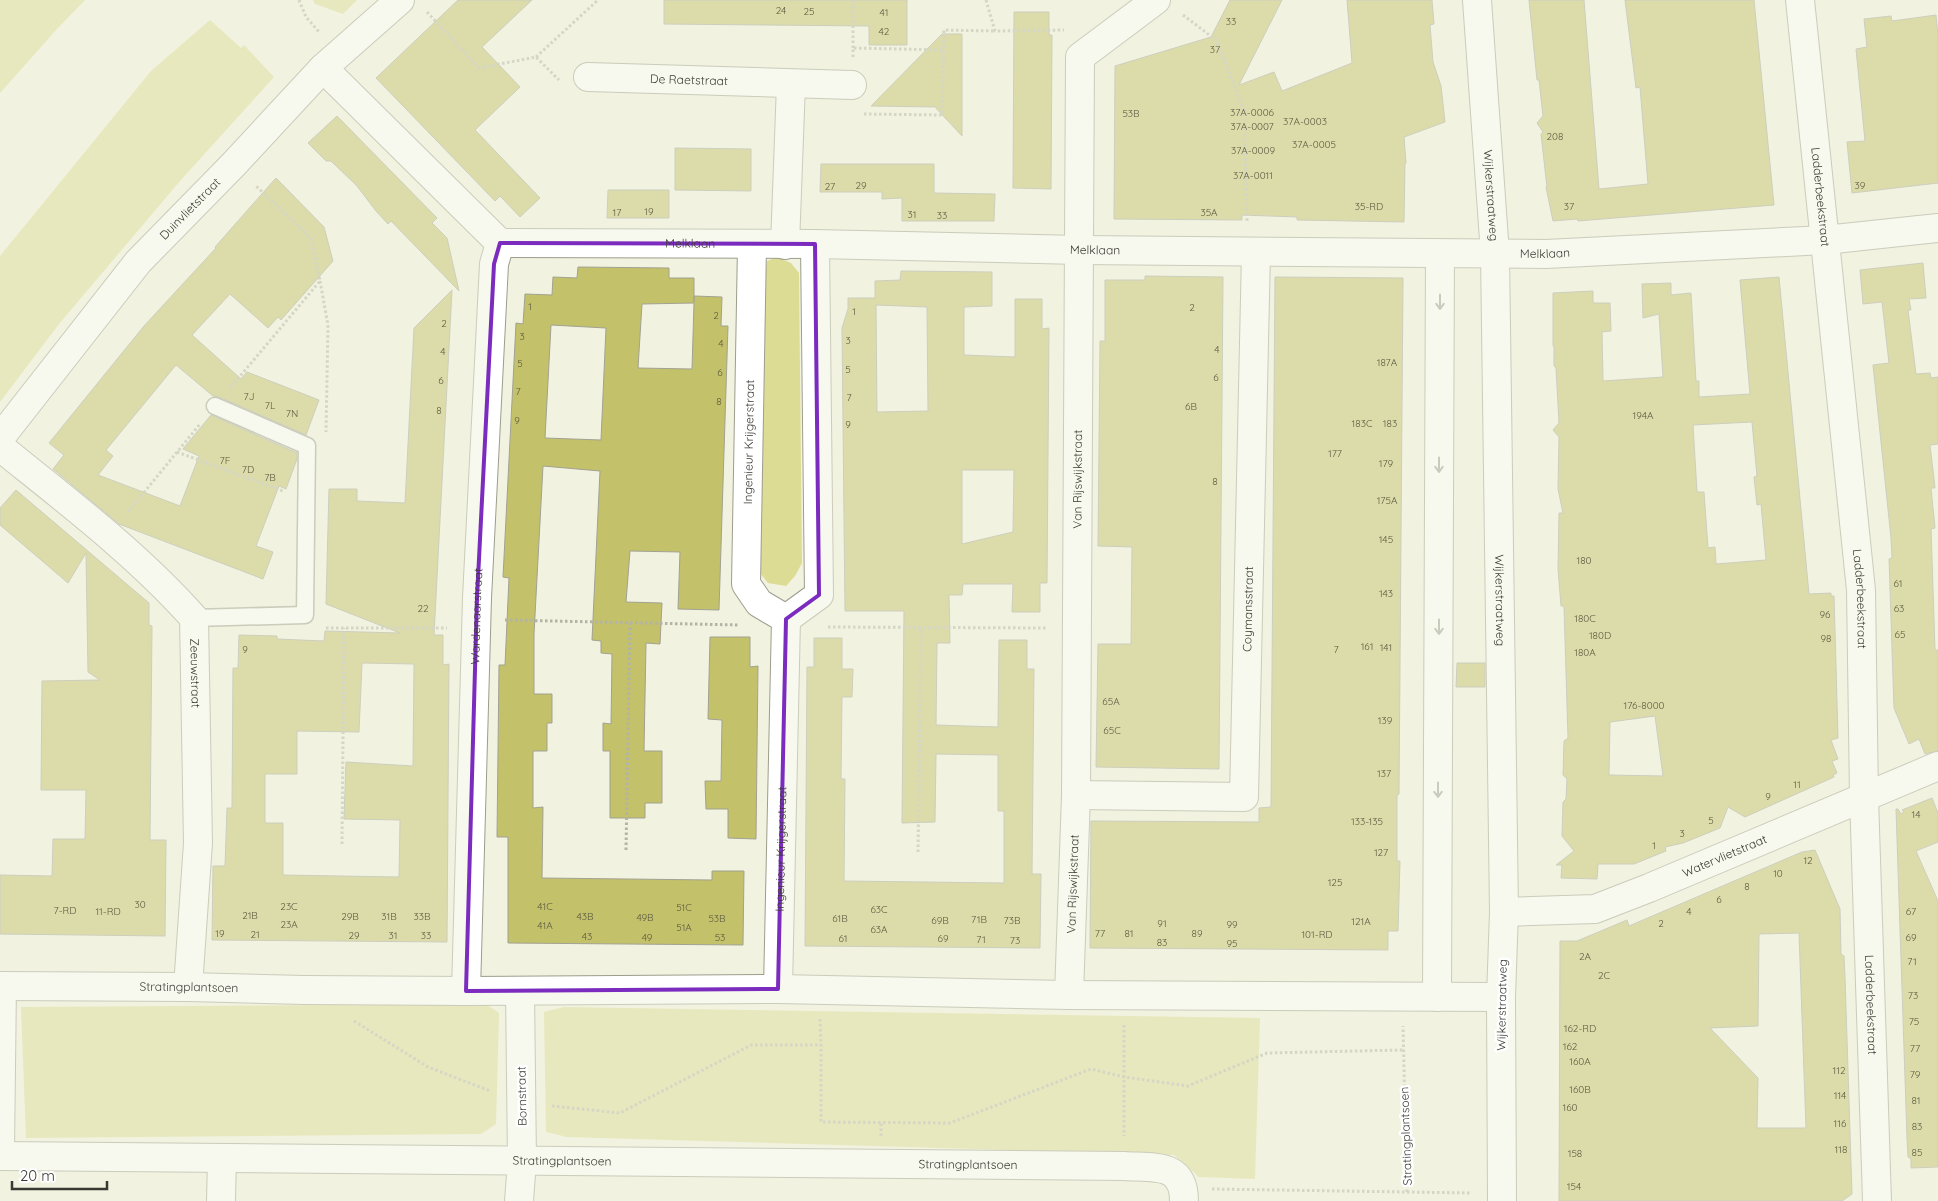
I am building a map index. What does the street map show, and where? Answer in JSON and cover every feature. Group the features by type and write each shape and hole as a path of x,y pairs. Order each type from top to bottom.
{"street":[{"name":"Duinvlietstraat","path":"0,438 138,262 234,164 330,61 400,0"},
{"name":"Wijkerstraatweg","path":"1477,0 1495,254 1504,912 1501,997 1502,1197"},
{"name":"Ladderbeekstraat","path":"1800,0 1861,590 1864,797 1877,1201"},
{"path":"1080,57 1167,6"},
{"name":"Van Rijswijkstraat","path":"1069,995 1076,795 1080,57"},
{"path":"330,61 500,242"},
{"name":"De Raetstraat","path":"588,77 852,86"},
{"path":"785,245 791,84"},
{"name":"Melklaan","path":"500,242 815,244 1080,250 1546,254 1825,240 1938,228"},
{"name":"Wardenaarstraat","path":"466,991 476,629 494,264 500,242"},
{"path":"786,619 819,596 815,244"},
{"name":"Ingenieur Krijgerstraat","path":"752,245 746,584 759,603 786,619 778,989"},
{"name":"Coymansstraat","path":"1076,795 1244,797 1251,252"},
{"path":"1437,997 1440,254"},
{"path":"0,447 108,535 174,595 194,618"},
{"name":"Zeeuwstraat","path":"188,987 198,843 194,618"},
{"name":"Watervlietstraat","path":"1504,912 1595,908 1649,888 1938,766"},
{"name":"Stratingplantsoen","path":"0,1150 1,986 466,991 778,989 1069,995 1501,997"},
{"name":"Bornstraat","path":"519,1201 522,1161 520,990"},
{"name":"Stratingplantsoen","path":"0,1156 1124,1166 1160,1168 1177,1175 1184,1195"},
{"path":"221,1201 222,1158"}],"lane":[{"path":"194,618 305,615 307,446 215,406"}],"path":[{"path":"299,0 306,18 330,61"},
{"path":"536,57 598,0"},
{"path":"852,86 854,0"},
{"path":"986,0 995,31 1072,30 1080,57"},
{"path":"1167,6 1216,40 1244,110 1251,252"},
{"path":"853,48 944,50"},
{"path":"234,164 311,238 328,325 326,439"},
{"path":"108,535 320,281"},
{"path":"177,452 306,500"},
{"path":"626,850 630,623"},
{"path":"918,852 921,627"},
{"path":"323,628 476,629"},
{"path":"342,844 344,628"},
{"path":"1124,994 1124,1166"},
{"name":"Stratingplantsoen","path":"1184,1195 1407,1192 1402,997"},
{"path":"354,1021 428,1067 522,1102 620,1114 751,1045 821,1045 821,1122 950,1123 1091,1069 1124,1077 1188,1086 1267,1053 1403,1050"},
{"path":"1407,1192 1502,1197"}],"highlighted area":[{"path":"500,243 815,244 819,595 786,619 778,989 466,991 477,598 494,264"}],"shaded area":[{"path":"0,0 85,0 0,93"},
{"path":"313,0 357,0 343,14 315,4"},
{"path":"210,20 241,48 244,45 274,77 180,181 59,324 0,402 0,256 151,71"},
{"path":"777,257 791,263 799,273 802,563 795,576 786,586 768,583 760,573 764,282 767,261"},
{"path":"486,1004 499,1013 496,1124 481,1134 26,1138 21,1007"},
{"path":"564,1007 1260,1018 1255,1179 1199,1177 1174,1155 567,1137 546,1132 544,1012"}],"building":[{"path":"458,0 532,0 482,47 520,87 475,130 540,198 520,217 500,196 495,201 376,78"},
{"path":"664,0 907,0 907,45 869,45 869,26 664,24"},
{"path":"1230,0 1282,0 1239,85 1274,72 1282,91 1352,63 1347,0 1432,0 1434,24 1430,25 1433,62 1441,86 1445,122 1404,137 1406,163 1404,222 1297,220 1297,217 1242,215 1242,220 1114,219 1115,66 1211,37"},
{"path":"1529,0 1584,0 1599,189 1648,184 1640,87 1636,88 1625,0 1754,0 1774,205 1578,221 1577,219 1553,221 1546,187 1541,134 1543,132 1537,123 1543,116 1539,80 1537,80"},
{"path":"1014,12 1049,12 1049,35 1052,35 1051,189 1013,188"},
{"path":"1936,15 1938,36 1938,183 1852,193 1847,142 1865,141 1856,49 1867,47 1864,19 1891,16 1892,21"},
{"path":"942,34 962,34 962,136 934,106 871,106"},
{"path":"337,116 437,218 432,223 447,238 459,291 391,221 388,224 357,186 331,161 326,161 308,143"},
{"path":"675,148 751,149 751,191 675,190"},
{"path":"821,164 934,164 934,193 995,194 994,221 902,221 902,198 882,199 882,192 820,192"},
{"path":"276,178 324,227 333,261 281,320 278,317 268,328 230,294 192,335 241,379 247,372 319,400 306,435 213,396 176,365 106,450 113,456 98,475 180,506 199,456 183,449 211,415 297,453 297,459 286,489 279,486 256,546 273,552 263,579 119,524 53,469 64,455 49,443 144,326 216,248"},
{"path":"608,190 669,190 669,218 607,218"},
{"path":"1923,263 1926,298 1909,299 1911,310 1908,310 1916,374 1930,373 1931,378 1938,377 1938,444 1930,445 1935,488 1931,488 1935,528 1931,529 1935,650 1938,650 1938,751 1925,754 1919,739 1909,744 1894,708 1889,559 1892,558 1891,538 1873,365 1889,363 1882,302 1863,304 1860,270"},
{"path":"578,267 669,268 669,278 694,278 694,296 722,297 721,326 728,326 719,610 678,609 680,552 630,551 626,602 662,603 660,644 646,643 644,751 662,751 662,803 645,803 645,818 610,818 610,751 603,751 603,723 611,724 612,654 601,653 601,641 592,640 600,471 543,466 534,634 534,694 552,694 552,723 547,723 547,751 533,751 533,808 543,807 542,878 712,880 712,871 744,871 743,945 508,943 508,837 497,837 499,665 505,665 509,578 503,577 516,323 523,324 525,294 552,295 553,277 577,278","holes":["694,303 692,369 638,368 642,304","551,325 606,328 601,440 545,438"]},
{"path":"901,271 992,272 992,306 964,307 964,355 1015,357 1015,299 1042,299 1042,329 1049,328 1047,583 1040,583 1040,612 1012,612 1013,584 963,584 962,595 949,595 950,643 937,643 936,725 998,727 999,640 1027,640 1027,669 1034,669 1032,874 1041,874 1040,948 805,946 807,667 814,667 814,638 842,638 842,669 853,669 852,697 842,697 841,779 845,779 844,881 1004,883 1004,811 998,811 998,755 936,754 935,822 902,823 904,611 845,611 842,328 848,309 848,298 875,298 875,281 900,280","holes":["876,305 927,307 928,411 877,412","962,470 1014,470 1013,532 962,544"]},
{"path":"1145,276 1223,277 1219,769 1096,767 1098,644 1131,644 1132,547 1098,546 1100,341 1105,341 1105,280 1145,280"},
{"path":"1275,277 1403,278 1399,794 1397,795 1397,861 1400,861 1398,931 1388,931 1388,950 1090,948 1091,821 1259,822 1259,808 1271,807"},
{"path":"1779,277 1809,594 1831,593 1831,596 1834,596 1838,738 1831,740 1838,759 1832,761 1837,773 1833,775 1834,777 1745,817 1728,807 1720,828 1683,843 1665,847 1666,851 1634,864 1598,864 1597,879 1561,878 1562,865 1556,865 1574,851 1562,836 1563,802 1566,799 1567,779 1563,775 1564,741 1568,738 1564,606 1561,606 1558,569 1559,513 1563,513 1558,489 1559,437 1553,430 1559,423 1553,346 1553,293 1593,291 1593,303 1610,303 1611,331 1602,332 1603,381 1663,377 1659,314 1643,318 1642,284 1671,283 1671,295 1691,293 1696,381 1699,381 1699,397 1750,394 1740,280","holes":["1752,422 1757,476 1754,477 1757,505 1761,504 1766,560 1716,564 1715,547 1708,548 1704,492 1697,492 1693,425","1655,716 1663,776 1609,775 1610,722"]},
{"path":"452,290 434,635 443,635 443,665 449,664 447,942 212,940 213,866 225,866 227,808 232,808 233,668 238,668 239,635 277,636 277,639 324,641 325,631 400,633 326,604 329,489 357,489 357,501 405,503 414,328","holes":["362,663 414,664 413,766 346,762 344,819 400,820 399,877 283,875 283,823 265,823 265,774 297,774 297,731 359,732"]},
{"path":"16,490 149,603 149,625 152,626 150,840 166,840 165,936 0,934 0,875 52,876 53,839 85,839 86,790 41,790 42,681 100,680 88,672 86,553 68,583 0,525 0,508"},
{"path":"710,637 750,637 750,667 758,666 756,839 728,838 728,809 706,809 705,781 721,781 722,720 708,719"},
{"path":"1457,663 1485,663 1485,687 1456,687"},
{"path":"1932,798 1938,813 1938,842 1916,851 1938,901 1938,1167 1911,1168 1911,1159 1908,1157 1907,1138 1896,809 1901,814 1904,812 1902,810"},
{"path":"1815,850 1840,909 1841,954 1844,956 1845,977 1852,1194 1842,1201 1559,1201 1560,941 1577,941 1627,920 1629,926 1802,852","holes":["1799,933 1806,1128 1757,1128 1758,1078 1710,1028 1758,1026 1759,934"]}]}
